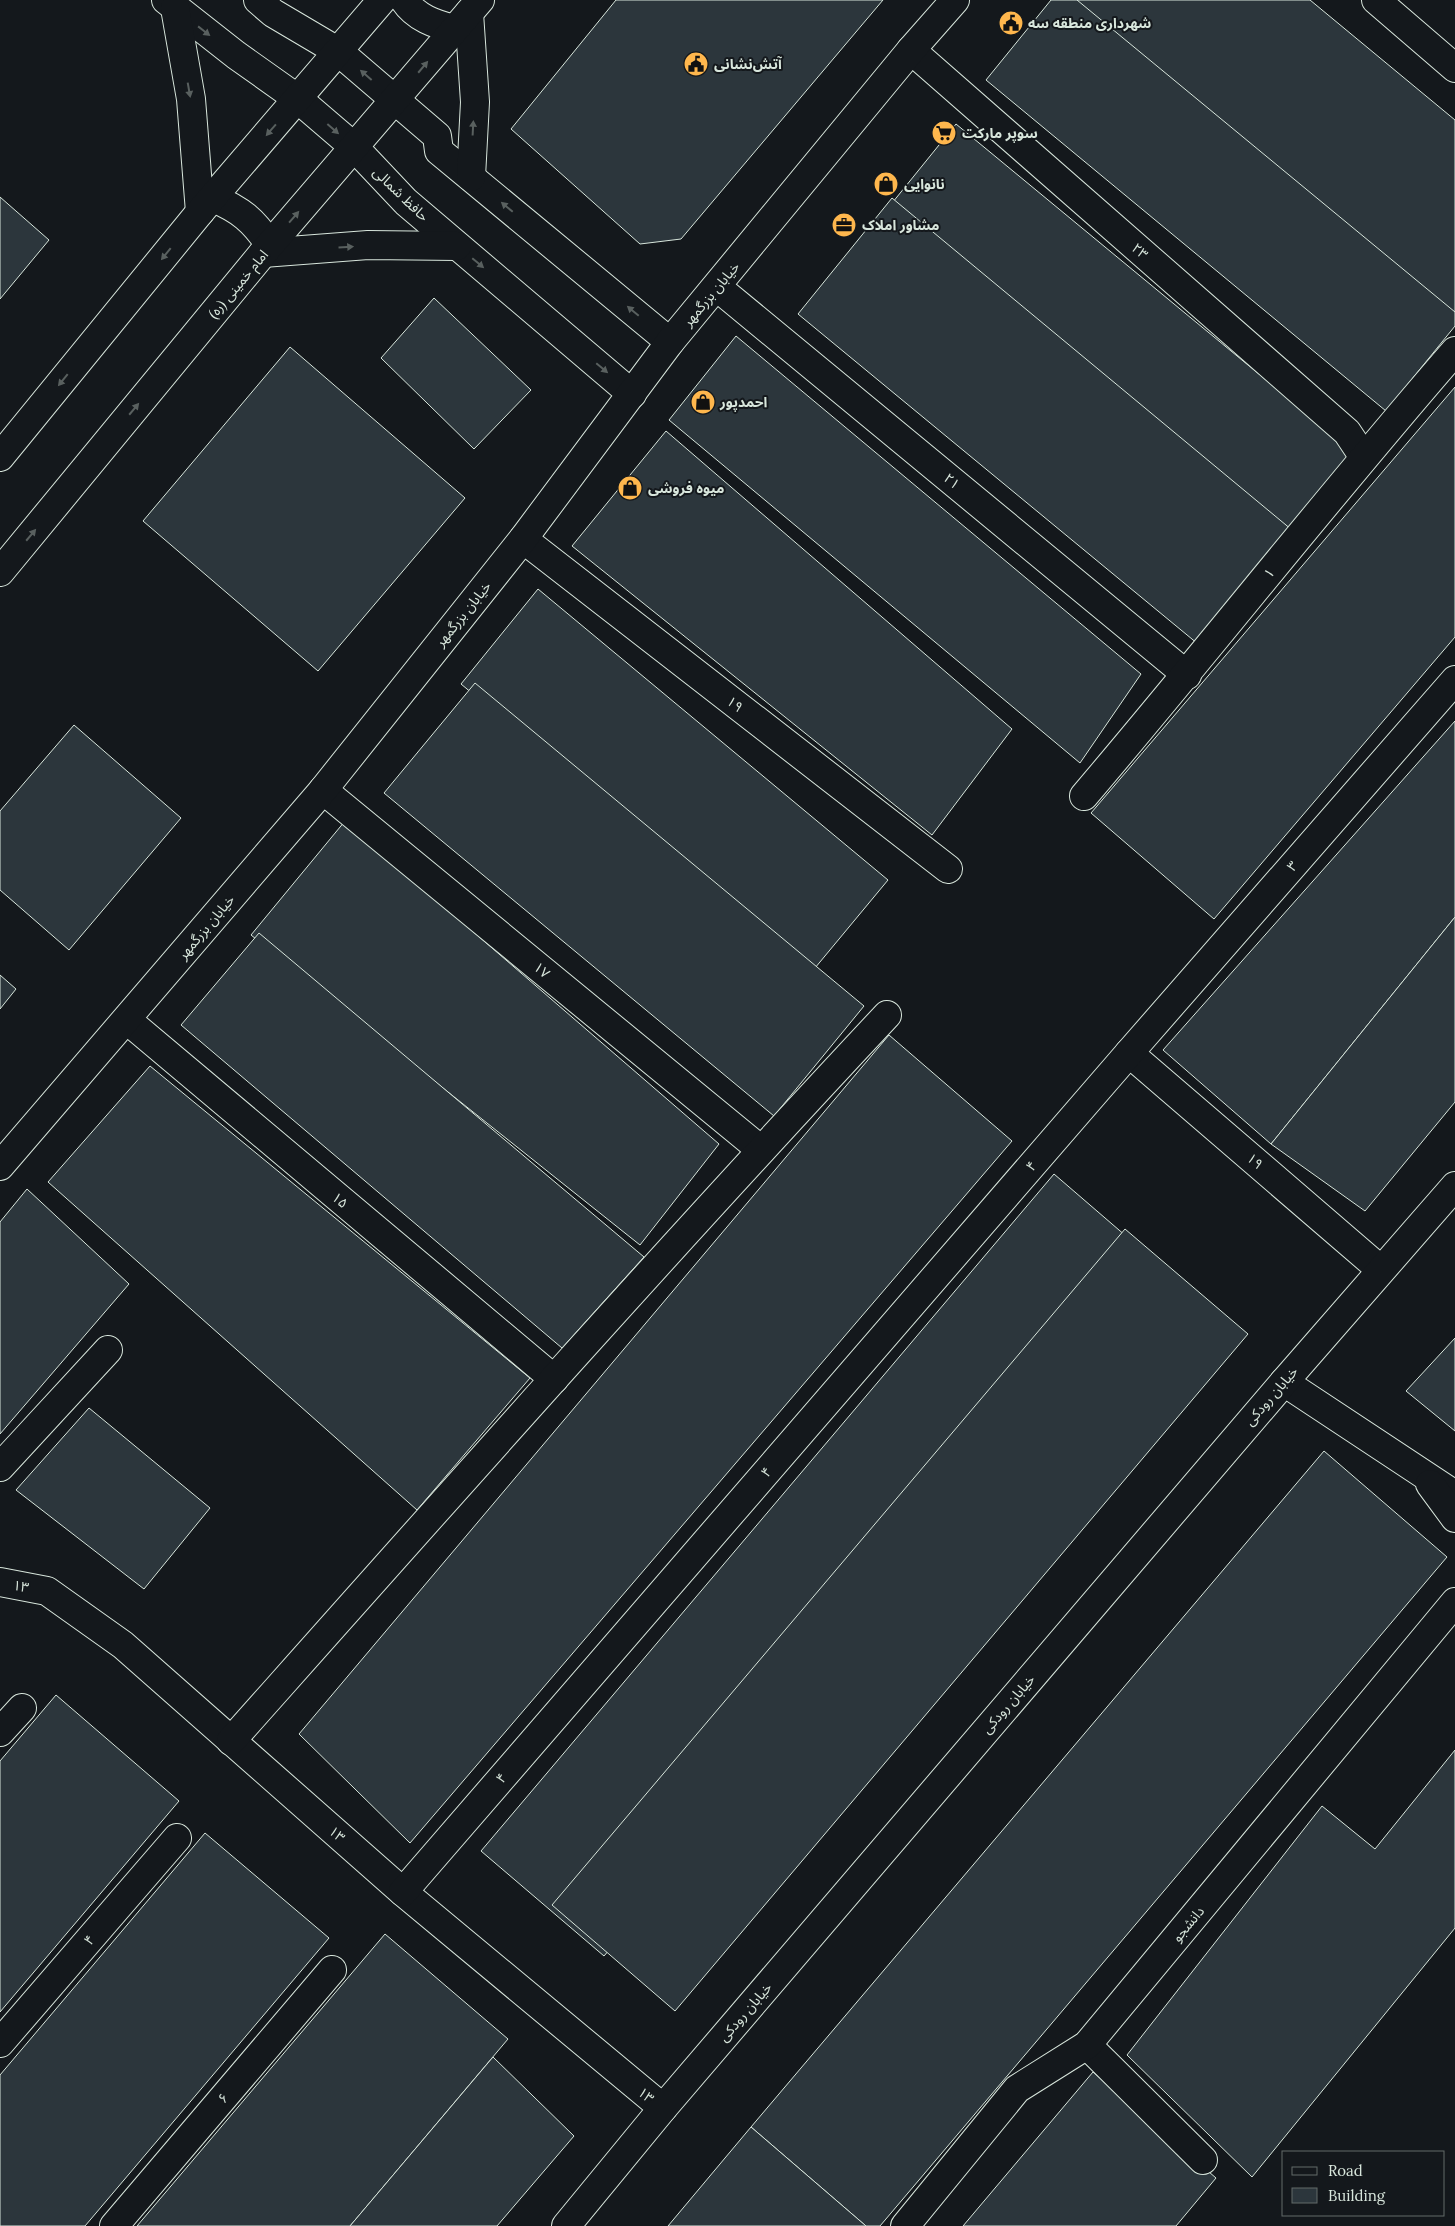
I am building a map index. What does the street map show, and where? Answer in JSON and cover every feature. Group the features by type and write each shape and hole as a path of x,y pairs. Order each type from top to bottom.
{"street":[{"path":"258,0 273,13 339,52 437,136 439,151 670,342"},
{"path":"0,457 206,205 382,0"},
{"path":"404,0 409,7 430,22 468,14 475,102 471,177"},
{"name":"خیابان بزرگمهر","path":"0,1166 322,790 522,539 670,342 911,50 956,0"},
{"path":"1376,0 1451,56"},
{"path":"171,4 191,99 206,205"},
{"name":"حافظ شمالی","path":"171,4 236,55 298,99 354,147 406,202 632,394"},
{"name":"امام خمینی (ره)","path":"0,572 266,249 468,14"},
{"name":"۲۳","path":"911,50 1347,432 1363,456"},
{"path":"206,205 236,208 256,224 266,249 368,245 457,246"},
{"name":"۲۱","path":"718,286 1187,675"},
{"name":"۱","path":"1084,796 1187,675 1363,456 1455,351"},
{"name":"۱۹","path":"522,539 948,869"},
{"name":"۳","path":"1129,1053 1455,680"},
{"name":"۱۷","path":"322,790 761,1150"},
{"path":"231,1741 554,1379 886,1015"},
{"name":"۱۵","path":"127,1020 554,1379"},
{"name":"۱۹","path":"1129,1053 1380,1270"},
{"name":"۴","path":"402,1892 1129,1053"},
{"name":"خیابان رودکی","path":"566,2226 663,2108 1380,1270 1455,1186"},
{"path":"0,1467 108,1350"},
{"path":"1284,1382 1455,1495"},
{"path":"1424,1476 1455,1518"},
{"name":"۱۳","path":"0,1582 47,1591 123,1645 402,1892 663,2108"},
{"name":"دانشجو","path":"905,2226 1017,2089 1087,2045 1455,1602"},
{"path":"0,1732 22,1708"},
{"name":"۴","path":"0,2043 177,1838"},
{"name":"۶","path":"114,2226 332,1970"},
{"path":"1087,2045 1204,2160"}],"building":[{"name":"آتش‌نشانی","path":"616,0 883,0 681,239 640,244 511,129"},
{"path":"1051,0 1122,0 1455,275 1455,326 1386,411 986,80"},
{"path":"1077,0 1310,0 1455,120 1455,312"},
{"path":"956,124 1357,455 1263,570 863,239"},
{"path":"0,197 49,240 0,299"},
{"path":"892,198 1292,530 1198,644 798,314"},
{"path":"434,298 531,390 474,449 381,358"},
{"path":"736,336 1141,674 1080,763 669,420"},
{"path":"290,347 465,498 318,671 143,521"},
{"path":"1455,387 1455,637 1214,919 1091,813"},
{"path":"666,431 1012,729 932,835 572,546"},
{"path":"538,589 888,880 810,974 461,684"},
{"path":"475,683 864,1006 774,1116 384,793"},
{"path":"1455,721 1455,917 1271,1144 1163,1050"},
{"path":"74,725 181,818 69,950 0,890 0,811"},
{"path":"345,821 719,1144 640,1245 251,935"},
{"path":"1455,917 1455,1102 1365,1211 1271,1144"},
{"path":"259,933 644,1257 562,1348 181,1025"},
{"path":"0,975 16,989 0,1009"},
{"path":"889,1035 1012,1141 410,1843 299,1734"},
{"path":"150,1066 530,1378 417,1510 48,1182"},
{"path":"1054,1174 1177,1280 604,1956 481,1851"},
{"path":"27,1189 129,1284 0,1434 0,1222"},
{"path":"1125,1229 1248,1334 675,2011 552,1905"},
{"path":"1455,1338 1455,1431 1406,1391"},
{"path":"89,1408 210,1508 144,1589 16,1490"},
{"path":"1324,1451 1447,1557 880,2226 866,2226 751,2127"},
{"path":"56,1695 179,1801 0,2012 0,1761"},
{"path":"1455,1750 1455,1928 1252,2177 1127,2055 1322,1806 1375,1849"},
{"path":"205,1833 329,1938 85,2226 0,2226 0,2075"},
{"path":"385,1934 508,2039 350,2226 137,2226"},
{"path":"493,2057 574,2136 497,2226 350,2226"},
{"path":"1093,2072 1216,2178 1176,2226 963,2226"},
{"path":"751,2127 866,2226 668,2226"}],"place":[{"name":"شهرداری منطقه سه","path":"1011,23"},
{"name":"آتش‌نشانی","path":"696,64"},
{"name":"سوپر مارکت","path":"944,133"},
{"name":"نانوایی","path":"886,184"},
{"name":"مشاور املاک","path":"844,225"},
{"name":"احمدپور","path":"703,402"},
{"name":"میوه فروشی","path":"630,488"}]}
